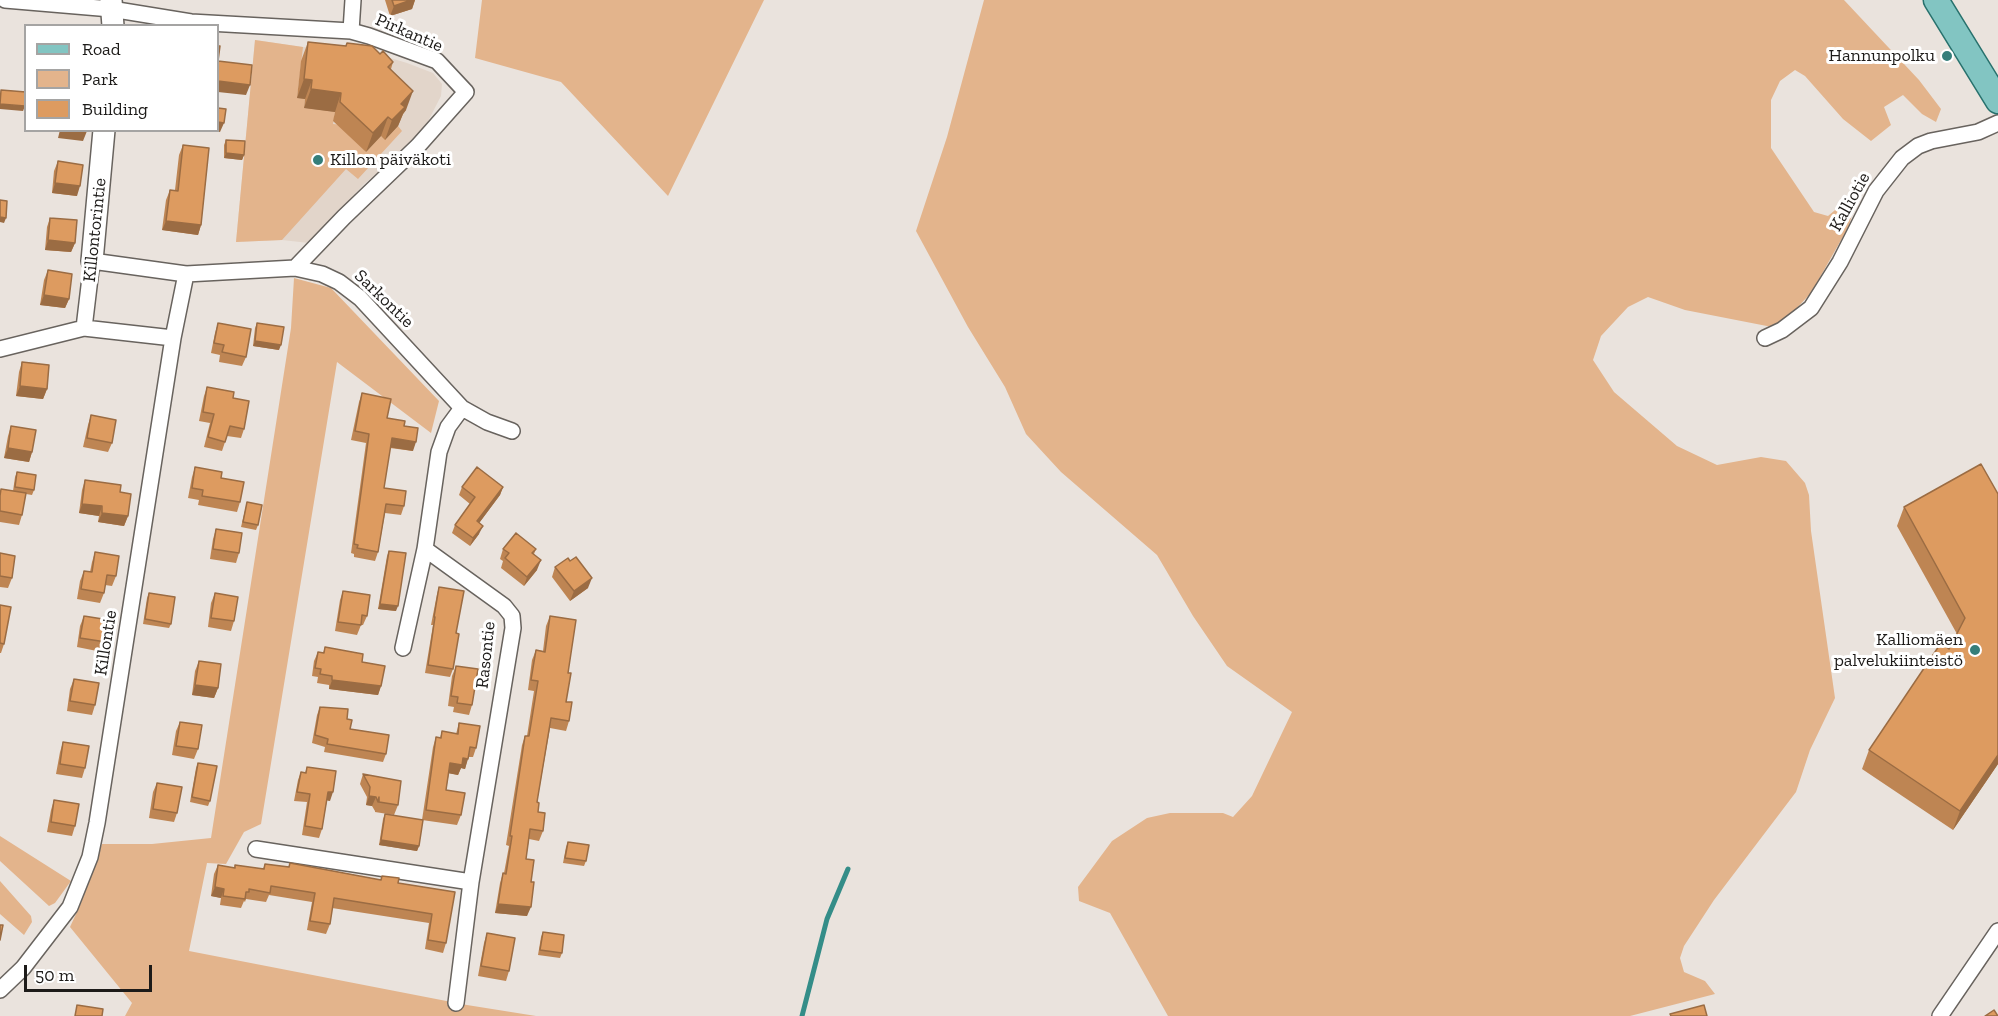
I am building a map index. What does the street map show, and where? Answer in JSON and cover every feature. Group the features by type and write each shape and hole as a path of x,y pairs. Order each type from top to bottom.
{"main road":[{"path":"1936,0 1998,101"}],"street":[{"name":"Pirkantie","path":"5,0 191,22 351,31 436,61 466,92 418,146 344,217 296,268"},
{"path":"351,31 353,0"},
{"name":"Kalliotie","path":"1765,338 1782,330 1811,308 1840,262 1876,191 1902,158 1918,146 1931,141 1978,132 1998,123"},
{"name":"Killontorintie","path":"84,328 104,132"},
{"name":"Sarkontie","path":"92,261 186,274 296,268 322,274 339,282 360,298 462,408 487,422 512,431"},
{"name":"Killontie","path":"0,990 23,968 70,907 90,857 173,338 186,274"},
{"path":"0,349 84,328 173,338"},
{"path":"403,648 425,549 439,452 448,427 462,408"},
{"name":"Rasontie","path":"425,549 504,606 512,616 513,628 471,882 456,1003"},
{"path":"256,849 471,882"},
{"path":"1940,1016 1998,932"}],"shaded area":[{"name":"Killon päiväkoti","path":"255,40 303,47 357,48 433,73 442,84 441,96 420,137 364,184 309,243 282,240 236,242"}],"green space":[{"path":"482,0 764,0 668,196 561,82 475,58"},
{"path":"984,0 1844,0 1919,80 1941,109 1936,122 1922,114 1903,95 1884,107 1891,125 1871,141 1843,119 1805,76 1795,70 1780,81 1771,100 1771,148 1814,212 1828,216 1847,200 1854,206 1849,226 1811,293 1793,312 1772,327 1685,310 1648,297 1628,307 1601,336 1593,360 1614,392 1677,446 1717,465 1761,457 1786,461 1805,483 1809,495 1811,531 1835,698 1810,750 1796,792 1714,900 1684,946 1680,958 1684,972 1705,981 1715,994 1630,1016 1168,1016 1110,913 1079,901 1078,887 1112,841 1147,818 1170,813 1223,813 1233,817 1252,796 1292,712 1227,666 1193,616 1157,555 1061,472 1026,434 1005,387 968,327 916,231 947,137"},
{"path":"255,40 303,47 297,98 305,99 304,108 335,112 333,124 343,125 366,152 381,136 386,139 398,126 402,131 358,179 346,169 282,240 236,242"},
{"path":"294,278 331,288 439,401 431,433 337,362 261,824 244,832 226,864 207,863 189,951 467,1005 536,1016 125,1016 132,1003 70,927 102,844 152,844 211,838 291,328"},
{"path":"0,836 71,881 55,903 49,906 0,861"},
{"path":"0,881 31,916 32,922 24,935 0,914"}],"building":[{"path":"392,0 411,0 394,6"},
{"name":"Killon päiväkoti","path":"308,42 372,46 380,54 383,51 393,62 388,67 413,91 401,104 405,107 392,120 388,117 373,133 340,102 341,93 311,89 312,80 304,79"},
{"path":"219,61 252,65 250,85 219,81"},
{"path":"1,90 24,92 24,106 0,104"},
{"path":"219,108 226,109 224,123 219,122"},
{"path":"226,140 245,141 244,155 226,153"},
{"path":"183,145 209,148 201,225 166,221 170,190 178,191"},
{"path":"58,161 83,165 80,186 55,183"},
{"path":"0,200 7,201 6,218 0,217"},
{"path":"50,218 77,220 75,243 48,240"},
{"path":"48,270 72,274 69,299 44,295"},
{"path":"218,323 251,329 246,357 222,352 224,345 214,343"},
{"path":"257,323 284,327 281,345 255,341"},
{"path":"22,362 49,365 47,389 20,386"},
{"path":"207,387 234,392 233,398 249,401 244,429 230,426 225,442 208,437 214,414 203,412"},
{"path":"362,393 391,399 387,418 405,421 404,426 418,428 416,442 392,438 384,488 406,491 404,506 386,504 378,552 357,548 358,545 354,544 369,434 355,431"},
{"path":"91,415 116,420 112,443 87,438"},
{"path":"11,426 36,430 32,452 8,448"},
{"name":"Kalliomäen palvelukiinteistö","path":"1981,464 1998,494 1998,755 1960,811 1869,750 1941,643 1949,649 1965,618 1904,507"},
{"path":"195,467 222,472 221,478 244,482 240,502 202,496 203,490 192,488"},
{"path":"477,467 503,487 477,521 483,526 473,538 455,525 475,497 462,487"},
{"path":"17,472 36,475 34,490 15,487"},
{"path":"85,480 121,485 120,492 131,494 128,516 102,513 102,506 82,504"},
{"path":"1,489 26,493 22,515 0,511"},
{"path":"247,502 262,505 258,525 243,522"},
{"path":"216,529 242,533 239,553 213,549"},
{"path":"516,533 536,549 532,553 541,560 527,577 505,558 509,553 503,549"},
{"path":"389,551 406,553 398,606 380,604"},
{"path":"95,552 119,556 116,576 107,575 104,593 81,589 84,571 92,572"},
{"path":"0,553 15,556 12,578 0,576"},
{"path":"576,557 592,578 574,591 555,567 568,558 570,561"},
{"path":"439,587 464,591 456,633 459,634 453,669 428,665"},
{"path":"343,591 370,595 367,616 362,615 361,625 338,622"},
{"path":"149,593 175,597 171,624 145,619"},
{"path":"215,593 238,597 234,621 211,618"},
{"path":"0,605 11,607 4,644 0,643"},
{"path":"84,616 109,620 106,642 80,638"},
{"path":"550,616 576,620 568,673 571,673 566,702 572,702 569,721 551,718 537,802 539,803 538,812 545,813 543,831 530,829 526,859 534,860 531,907 498,904 503,873 506,874 525,736 529,736 538,681 531,680 536,650 545,652"},
{"path":"325,647 363,654 362,662 385,666 381,686 332,680 332,676 320,674 321,669 315,668 318,652 324,653"},
{"path":"199,661 221,664 218,688 195,685"},
{"path":"456,666 478,669 472,705 457,703 458,697 451,696"},
{"path":"74,679 99,683 95,705 70,701"},
{"path":"320,707 348,709 347,719 352,720 350,729 389,735 386,754 327,744 328,739 315,735"},
{"path":"180,722 202,725 198,749 176,746"},
{"path":"459,723 480,726 476,748 470,747 468,759 463,758 462,765 450,763 446,790 465,793 461,815 426,810 436,737 441,738 442,731 458,734"},
{"path":"63,742 89,746 85,768 60,764"},
{"path":"198,763 217,766 210,801 192,797"},
{"path":"307,767 336,771 333,792 328,792 322,829 305,826 310,794 297,792 301,772 306,773"},
{"path":"363,774 401,781 398,805 379,802 379,797 378,802 376,797 369,796 370,787"},
{"path":"157,783 182,787 177,813 153,809"},
{"path":"54,800 79,804 75,826 51,822"},
{"path":"385,814 423,820 419,846 381,840"},
{"path":"568,842 589,845 586,861 565,858"},
{"path":"290,863 381,880 382,876 399,878 398,883 455,892 446,943 428,940 432,914 334,898 330,924 310,921 315,893 271,886 270,893 249,889 245,899 223,896 224,889 215,887 218,865 264,869 265,864 289,867"},
{"path":"543,932 564,935 562,953 540,950"},
{"path":"487,933 515,938 509,971 481,966"},
{"path":"77,1005 103,1009 102,1016 75,1016"},
{"path":"1704,1005 1707,1016 1671,1016 1670,1014"},
{"path":"1994,1010 1998,1016 1985,1016"}],"waterway":[{"path":"802,1016 827,919 848,869"}],"place":[{"name":"Hannunpolku","path":"1947,56"},
{"name":"Killon päiväkoti","path":"318,160"},
{"name":"Kalliomäen palvelukiinteistö","path":"1975,650"}]}
